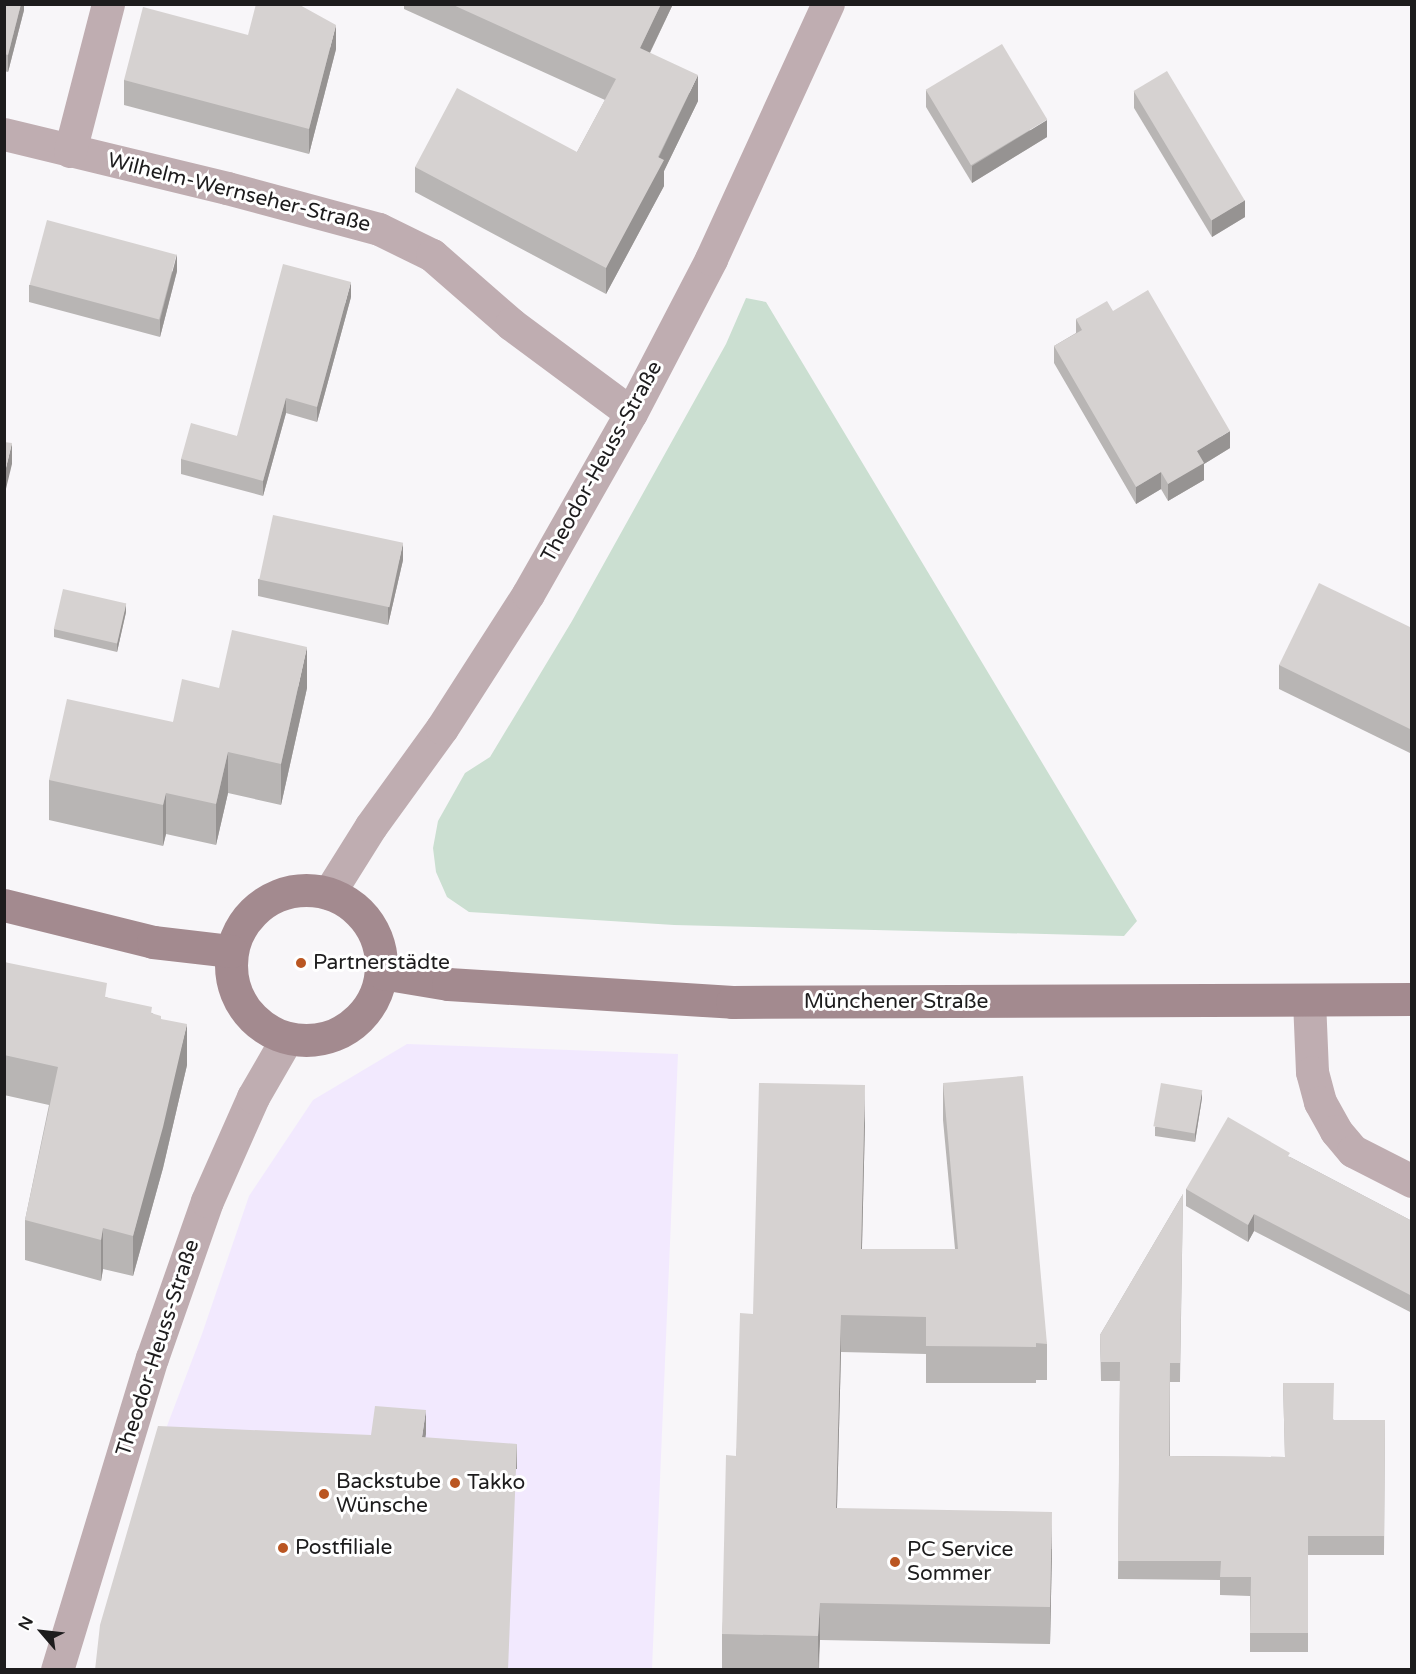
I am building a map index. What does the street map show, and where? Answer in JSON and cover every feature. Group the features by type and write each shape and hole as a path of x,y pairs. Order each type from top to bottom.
{"main road":[{"path":"297,890 329,893 353,906 370,926 379,951 382,974 374,996 361,1015 343,1030 312,1040 286,1038 256,1022 240,1003 231,976 231,951 244,921 268,899 297,890"},
{"path":"4,905 153,942 231,951"},
{"name":"Münchener Straße","path":"382,974 448,984 732,1002 1412,999"}],"street":[{"path":"70,151 108,4"},
{"name":"Theodor-Heuss-Straße","path":"329,893 371,826 442,728 528,594 631,413 711,259 828,4"},
{"name":"Wilhelm-Wernseher-Straße","path":"4,134 227,188 379,229 432,255 511,324 631,413"},
{"path":"1309,1000 1312,1072 1320,1102 1336,1131 1353,1151 1412,1181"},
{"name":"Theodor-Heuss-Straße","path":"57,1670 152,1358 207,1201 253,1097 286,1038"}],"shaded area":[{"path":"407,1044 678,1054 652,1669 96,1670 159,1447 202,1334 249,1196 313,1100"}],"green space":[{"path":"746,298 766,302 1137,921 1124,936 674,925 469,912 447,897 436,872 433,848 438,821 465,773 490,757 572,621 726,344"}],"building":[{"path":"4,4 21,4 8,55 4,54"},
{"path":"256,4 298,4 336,25 309,129 124,80 143,7 248,35"},
{"path":"451,4 661,4 640,48 698,75 658,157 664,160 606,268 415,167 457,88 577,152 616,79"},
{"path":"1002,44 1047,119 971,165 926,90"},
{"path":"1167,71 1245,200 1211,221 1134,91"},
{"path":"47,220 176,255 159,319 30,285"},
{"path":"283,264 351,282 317,407 286,398 263,481 181,459 191,423 237,436"},
{"path":"1148,290 1230,431 1197,451 1204,463 1168,484 1161,472 1136,487 1054,346 1082,330 1076,319 1107,301 1113,311"},
{"path":"4,442 12,443 4,476"},
{"path":"273,515 403,543 389,607 259,580"},
{"path":"1319,583 1412,628 1412,730 1279,665"},
{"path":"63,589 126,604 117,644 54,629"},
{"path":"232,630 307,647 281,764 228,752 216,804 166,793 163,805 49,780 67,699 173,722 182,679 219,688"},
{"path":"4,962 107,983 105,997 152,1007 151,1013 161,1016 161,1019 187,1024 163,1127 133,1236 103,1228 101,1240 25,1220 58,1067 4,1055"},
{"path":"1023,1076 1047,1344 1036,1343 1036,1347 926,1346 926,1317 841,1315 836,1508 1052,1512 1050,1607 820,1603 818,1636 722,1634 726,1455 736,1456 740,1313 753,1314 759,1083 865,1085 861,1249 958,1249 943,1083"},
{"path":"1161,1083 1202,1090 1195,1134 1153,1126"},
{"path":"1228,1117 1290,1153 1288,1156 1412,1221 1412,1296 1254,1214 1248,1225 1186,1189"},
{"path":"1183,1194 1180,1363 1170,1363 1169,1456 1285,1457 1283,1383 1334,1383 1333,1420 1385,1420 1384,1536 1308,1536 1308,1633 1250,1633 1251,1577 1220,1577 1221,1561 1118,1561 1120,1362 1101,1362 1100,1335"},
{"path":"375,1406 426,1410 422,1437 517,1444 508,1670 95,1670 100,1625 158,1426 371,1435"}],"place":[{"name":"Partnerstädte","path":"301,963"},
{"name":"Takko","path":"455,1483"},
{"name":"Backstube Wünsche","path":"324,1494"},
{"name":"Postfiliale","path":"283,1548"},
{"name":"PC Service Sommer","path":"895,1562"}]}
